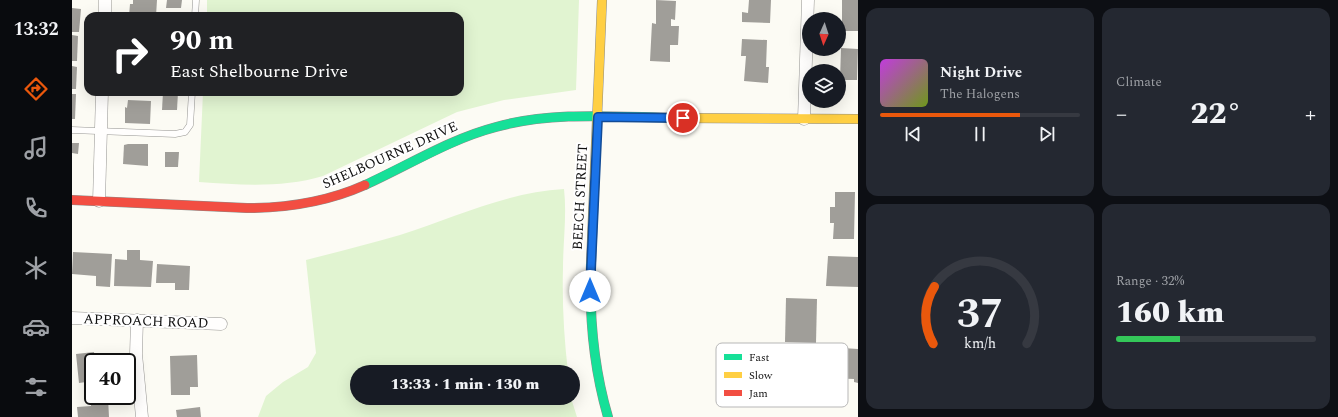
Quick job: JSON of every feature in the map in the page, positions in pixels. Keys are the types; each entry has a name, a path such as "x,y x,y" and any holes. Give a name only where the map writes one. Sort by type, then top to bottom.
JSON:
{"main road":[{"name":"BEECH STREET","path":"602,0 590,279 593,354 598,382 608,417"},
{"name":"SHELBOURNE DRIVE","path":"72,200 247,208 296,206 316,202 345,193 481,131 529,120 563,117 858,119"}],"street":[{"path":"105,0 105,12"},
{"path":"804,119 808,0"},
{"path":"99,201 102,96"},
{"name":"APPROACH ROAD","path":"72,318 221,324"},
{"path":"137,320 136,354 142,417"}],"lane":[{"path":"195,12 196,0"},
{"path":"72,130 175,134 185,132 190,125 192,96"}],"green space":[{"path":"207,0 579,0 576,90 504,100 457,112 323,176 308,180 262,185 199,182 203,96 464,96 464,12 207,12"},
{"path":"564,189 565,219 563,294 564,333 567,365 350,365 350,405 573,405 577,417 258,417 266,396 283,382 308,367 316,353 306,260 400,235 501,200 543,191"}],"building":[{"path":"133,0 157,0 156,12 129,12 130,4 133,4"},
{"path":"167,0 182,0 181,8 166,8"},
{"path":"656,0 676,1 675,20 671,19 671,26 679,26 678,45 670,45 670,62 650,61 652,23 656,24"},
{"path":"749,0 771,0 770,23 742,22 742,12 748,13"},
{"path":"842,0 858,0 858,31 846,31 846,12 842,12"},
{"path":"72,8 81,9 79,32 72,32"},
{"path":"72,35 78,36 77,61 72,61"},
{"path":"742,39 767,40 766,67 769,67 768,83 744,81 746,56 741,56"},
{"path":"846,48 858,49 857,80 846,80 846,64 840,64 841,56 846,56"},
{"path":"72,66 77,67 76,89 72,89"},
{"path":"72,94 76,94 75,119 72,119"},
{"path":"163,96 178,96 177,110 162,110"},
{"path":"128,100 151,101 150,124 125,123 125,107 127,108"},
{"path":"72,143 79,143 78,154 72,153"},
{"path":"148,144 148,166 123,164 124,145"},
{"path":"165,152 179,152 178,167 165,167"},
{"path":"835,192 855,192 854,239 833,239 834,223 830,223 830,207 835,207"},
{"path":"127,250 140,250 140,260 153,261 151,287 114,286 115,259 127,260"},
{"path":"73,252 112,254 110,287 96,286 96,276 72,274"},
{"path":"828,256 858,257 858,287 826,286"},
{"path":"157,264 190,266 189,290 175,290 175,283 156,283"},
{"path":"786,298 817,299 816,343 785,342"},
{"path":"848,348 858,349 858,383 854,382 854,379 848,379"},
{"path":"84,353 84,382 79,383 76,354"},
{"path":"197,355 198,387 190,387 190,395 171,395 170,356"},
{"path":"108,405 109,417 78,417 77,407"},
{"path":"200,407 201,417 177,417 176,410"}],"traffic: fast":[{"path":"365,185 462,138 496,127 518,122 585,116 674,118"},
{"path":"591,263 593,341 599,379 608,417"}],"traffic: slow":[{"path":"591,263 602,0"},
{"path":"674,118 858,119"}],"traffic: jam":[{"path":"72,200 263,208 322,200 365,185"}],"route":[{"path":"590,291 598,117 683,118"}]}
